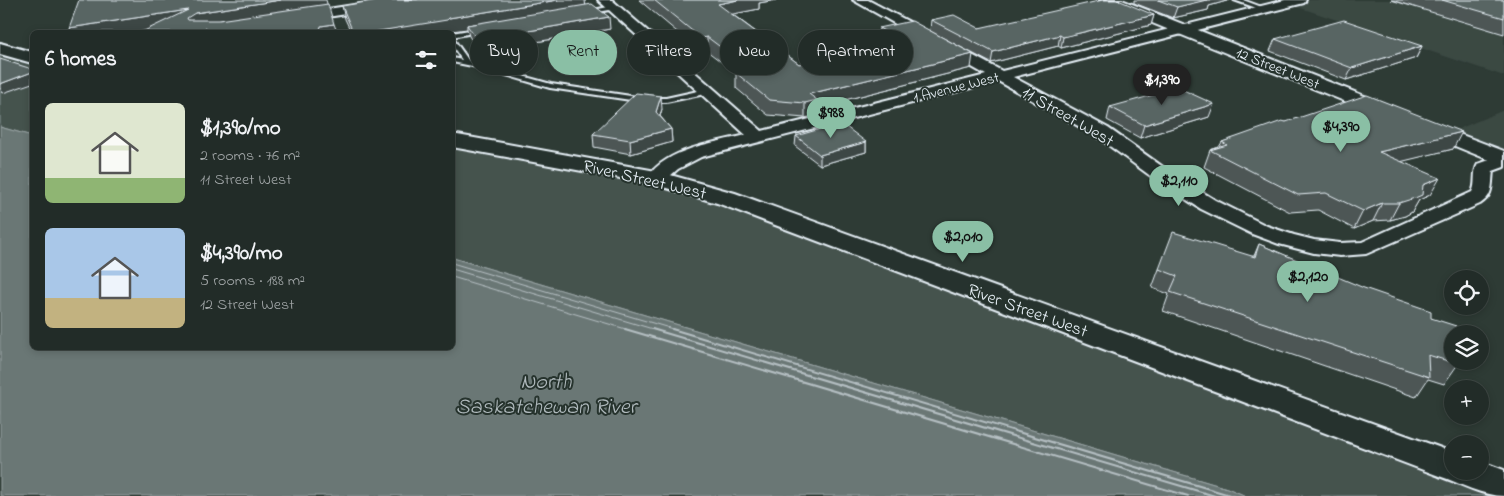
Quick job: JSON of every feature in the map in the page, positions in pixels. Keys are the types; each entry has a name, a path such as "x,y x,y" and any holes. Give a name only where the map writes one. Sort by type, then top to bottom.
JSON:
{"street":[{"path":"290,19 357,4 410,0"},
{"name":"11 Street West","path":"859,0 1104,134 1162,176 1207,204 1270,232 1316,247 1343,250 1366,248 1474,200 1485,189 1482,178 1484,168 1504,159"},
{"name":"12 Street West","path":"1108,0 1504,159"},
{"name":"1 Avenue West","path":"656,178 672,165 695,153 1300,0"},
{"path":"608,4 758,136"},
{"path":"0,48 30,57"},
{"name":"River Street West","path":"455,141 656,178 726,198 1444,463"},
{"path":"1489,479 1504,485"}],"lane":[{"path":"1237,0 1264,9"},
{"path":"575,14 608,4"},
{"path":"455,36 490,29"},
{"path":"455,42 467,63"},
{"path":"455,61 550,86 644,100 666,100 707,91"}],"shaded area":[{"path":"1300,0 1504,0 1504,76 1286,3"},
{"path":"0,41 30,53 30,135 0,127"},
{"path":"1504,110 1504,159 1444,135"},
{"path":"455,138 647,172 1444,473 1444,480 1462,480 1504,496 1246,496 1227,488 455,259"}],"water":[{"name":"North Saskatchewan River","path":"0,127 30,135 30,350 455,350 455,259 1227,488 1246,496 0,496"}],"building":[{"path":"79,0 281,0 195,13 187,18 188,20 219,20 328,4 334,24 321,26 320,30 206,30 206,28 200,30 146,30 188,10 69,28"},
{"path":"378,0 558,0 385,30 352,30 342,6"},
{"path":"654,0 738,0 718,4 753,30 720,30 720,47 710,39 710,30 691,30"},
{"path":"1103,0 1118,0 1154,15 1063,37 1060,35 993,52 931,20 954,15 979,28"},
{"path":"1158,0 1207,0 1177,7"},
{"path":"1442,0 1504,0 1504,18"},
{"path":"592,4 609,17 534,30 470,30 467,25"},
{"path":"1344,20 1422,46 1352,68 1275,39"},
{"path":"912,21 973,54 913,69 913,30 882,30 879,28"},
{"path":"788,56 798,63 798,75 887,75 809,94 817,100 805,103 769,100 738,75 788,75"},
{"path":"0,59 30,68 30,73 0,84"},
{"path":"1179,88 1214,104 1144,125 1110,107"},
{"path":"636,93 661,96 656,112 671,129 630,140 593,134"},
{"path":"1367,95 1462,132 1379,152 1440,178 1423,185 1422,195 1399,203 1382,203 1363,211 1326,193 1298,195 1210,150 1227,145 1222,142"},
{"path":"841,123 866,142 820,155 796,136"},
{"path":"1173,232 1255,257 1259,244 1364,288 1431,311 1431,318 1453,325 1444,325 1444,360 1428,355 1429,377 1170,292 1177,276 1159,269"}]}
